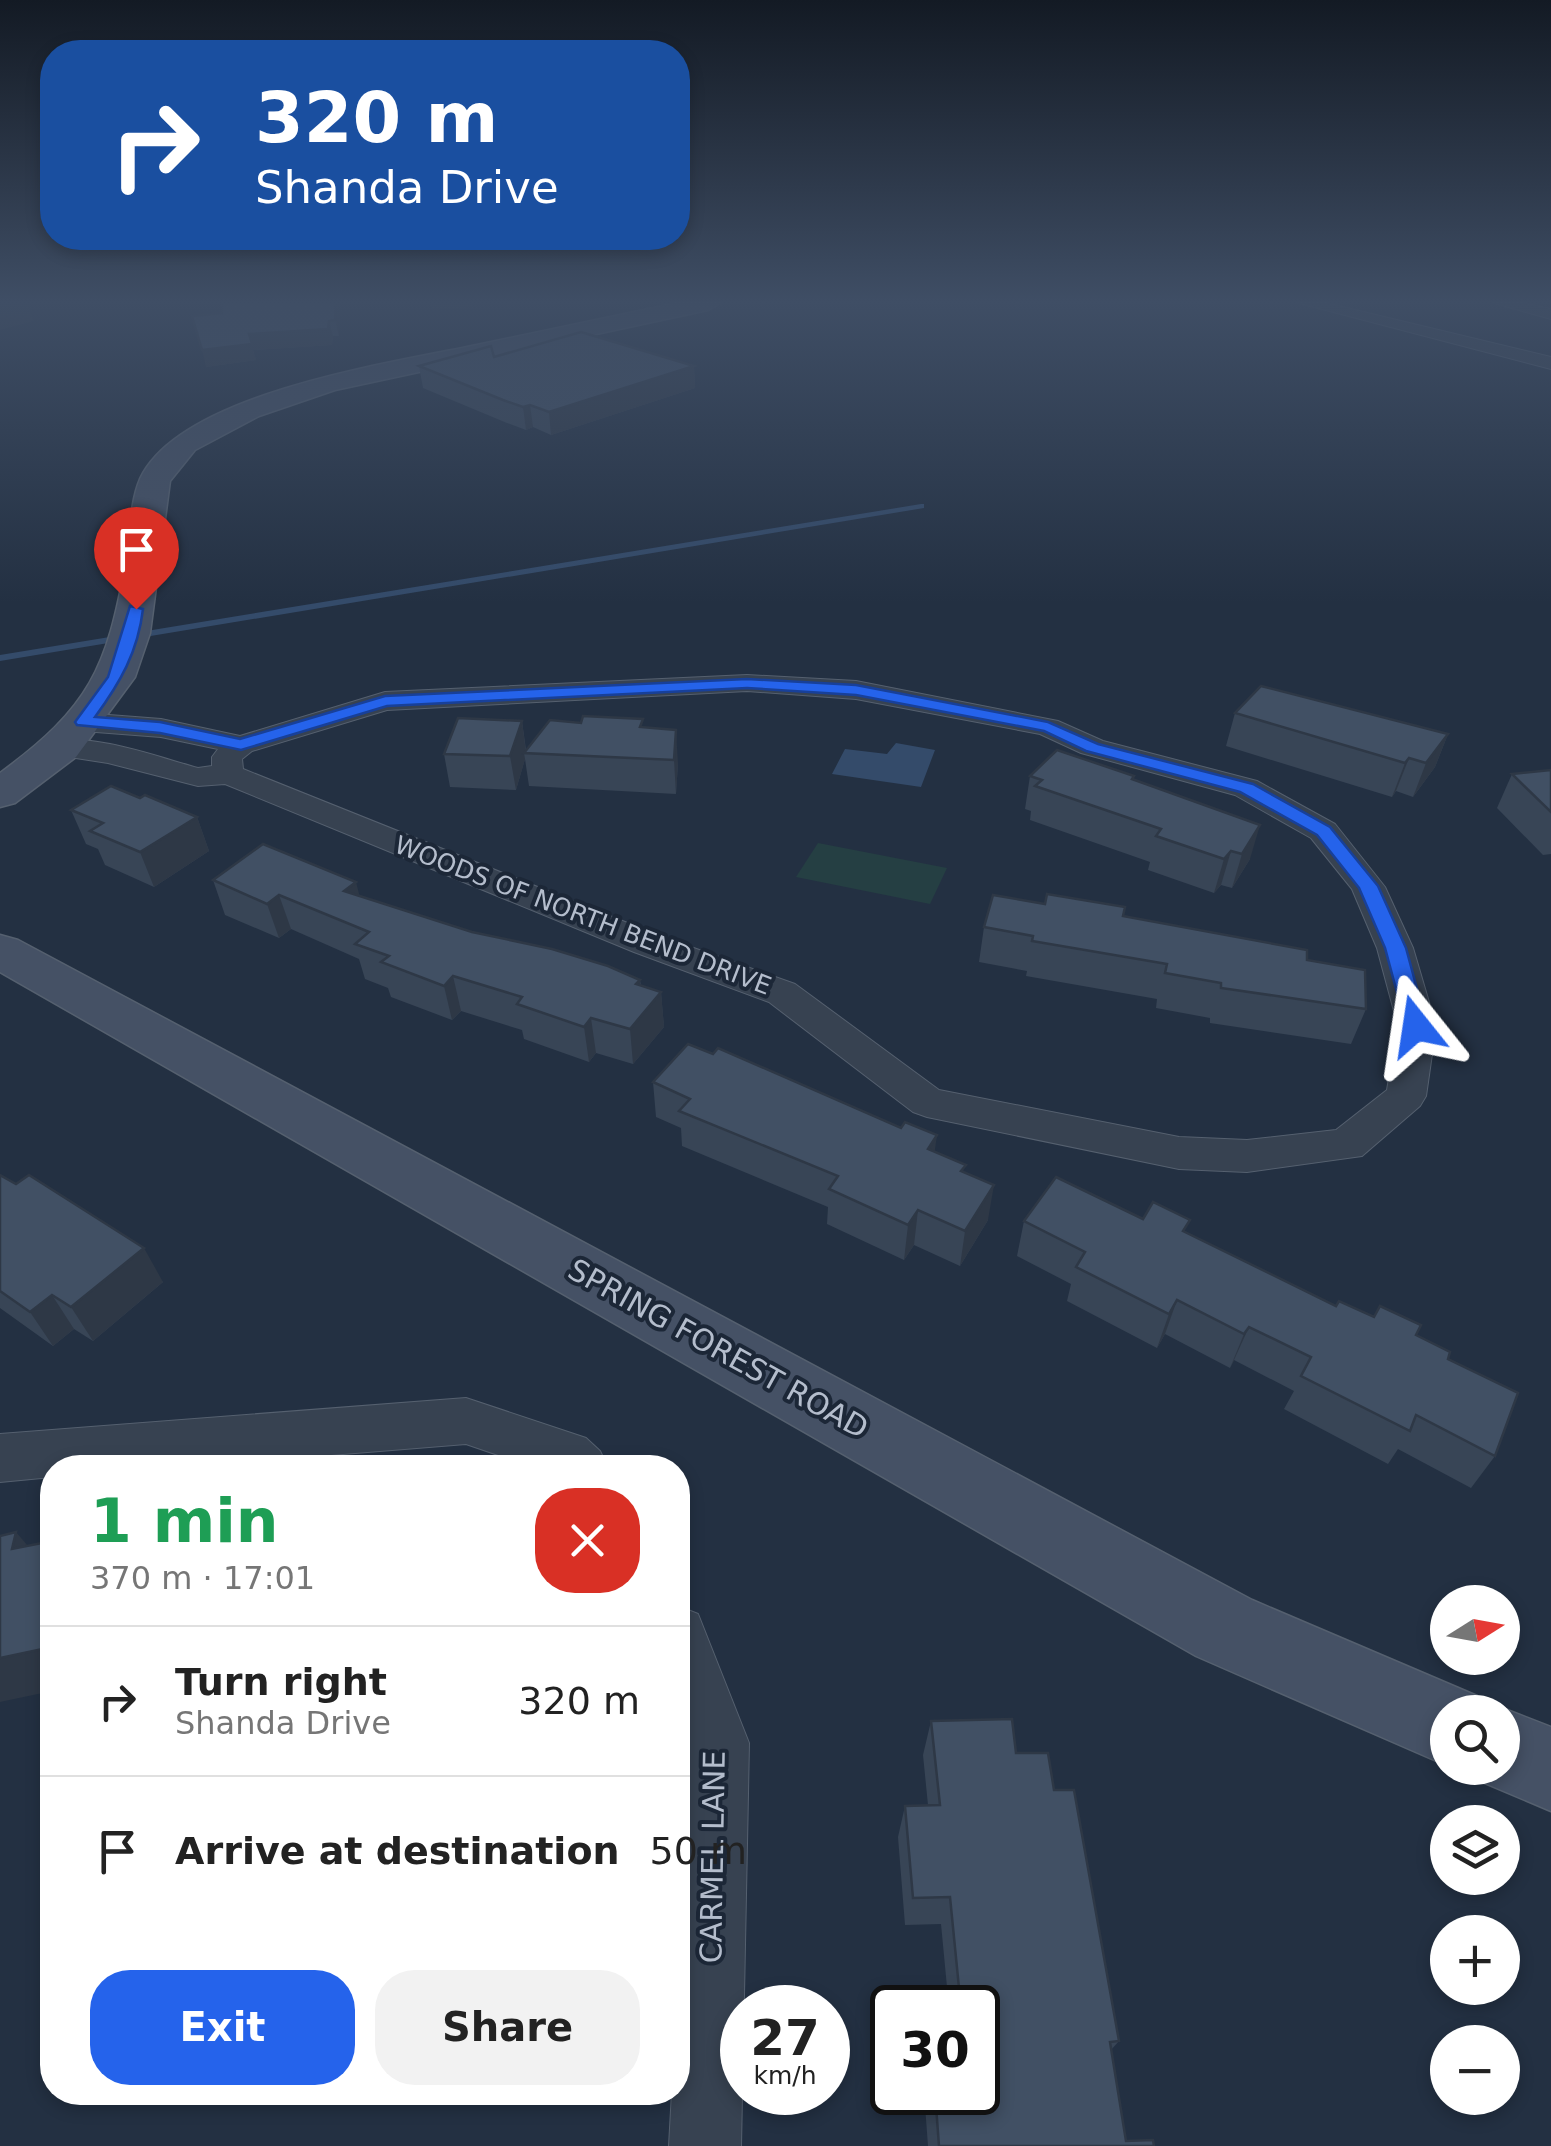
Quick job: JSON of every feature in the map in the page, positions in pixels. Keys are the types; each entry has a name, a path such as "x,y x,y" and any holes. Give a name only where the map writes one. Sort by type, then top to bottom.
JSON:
{"street":[{"path":"0,794 61,748 116,678 132,633 155,480 185,444 270,403"},
{"name":"WOODS OF NORTH BEND DRIVE","path":"61,748 109,754 198,777 228,774 647,944 782,993 927,1102 1178,1153 1247,1156 1347,1145 1406,1096 1416,1026 1395,948 1368,886 1324,831 1246,788 1092,747 1048,727 856,690 747,684 385,701 241,745 160,728 83,722"},
{"path":"228,774 227,758 241,745"},
{"name":"SPRING FOREST ROAD","path":"0,951 1224,1628 1430,1718"},
{"path":"0,1458 466,1421 569,1455"},
{"name":"CARMEL LANE","path":"690,1666 719,1743 705,2146"},
{"path":"1520,1757 1551,1770"}],"green space":[{"path":"818,843 947,868 930,904 796,877"}],"water":[{"path":"896,743 935,750 921,787 832,774 845,749 887,754"}],"building":[{"path":"512,403 577,403 549,412 530,405"},
{"path":"1261,686 1448,734 1426,763 1409,758 1405,763 1235,713"},
{"path":"583,716 643,719 640,727 676,730 674,760 524,753 550,720 581,723"},
{"path":"458,718 522,721 510,756 444,754"},
{"path":"1057,750 1260,825 1242,854 1231,851 1224,859 1156,836 1161,829 1035,786 1042,780 1030,776"},
{"path":"1551,770 1551,812 1512,774"},
{"path":"111,786 140,798 145,795 197,817 140,852 90,831 103,823 71,810"},
{"path":"263,844 356,882 344,891 472,932 608,966 640,980 636,984 661,992 630,1029 591,1018 584,1027 517,1004 522,997 453,976 444,986 381,962 389,956 355,944 369,932 279,895 267,904 213,880"},
{"path":"1047,894 1125,907 1123,916 1307,950 1307,960 1365,970 1366,1009 1221,988 1221,983 1165,973 1167,964 1032,941 1033,936 984,927 993,895 1045,904"},
{"path":"688,1044 713,1054 718,1048 901,1128 905,1122 937,1135 928,1149 966,1165 961,1171 994,1185 965,1231 918,1210 908,1225 829,1189 838,1176 679,1111 690,1099 653,1082"},
{"path":"0,1175 16,1184 29,1175 144,1248 71,1307 52,1295 30,1312 0,1291"},
{"path":"1056,1177 1143,1219 1153,1202 1190,1220 1183,1231 1336,1306 1339,1301 1374,1317 1380,1306 1421,1325 1416,1335 1450,1352 1448,1359 1518,1393 1495,1456 1416,1415 1410,1431 1301,1376 1311,1357 1249,1327 1244,1334 1177,1300 1169,1314 1076,1267 1085,1252 1024,1221"},
{"path":"16,1532 12,1549 40,1543 40,1650 0,1658 0,1536"},
{"path":"1012,1719 1016,1753 1048,1753 1054,1790 1074,1790 1119,2041 1110,2042 1126,2141 1153,2140 1154,2146 939,2146 937,2115 1000,2115 1000,1985 959,1985 950,1897 913,1898 905,1806 940,1805 931,1721"}],"waterway":[{"path":"0,658 921,506"}],"route":[{"path":"136,609 116,678 83,722 160,728 241,745 270,733 385,701 747,684 856,690 1048,727 1092,747 1246,788 1324,831 1368,886 1395,948 1416,1026"}]}
